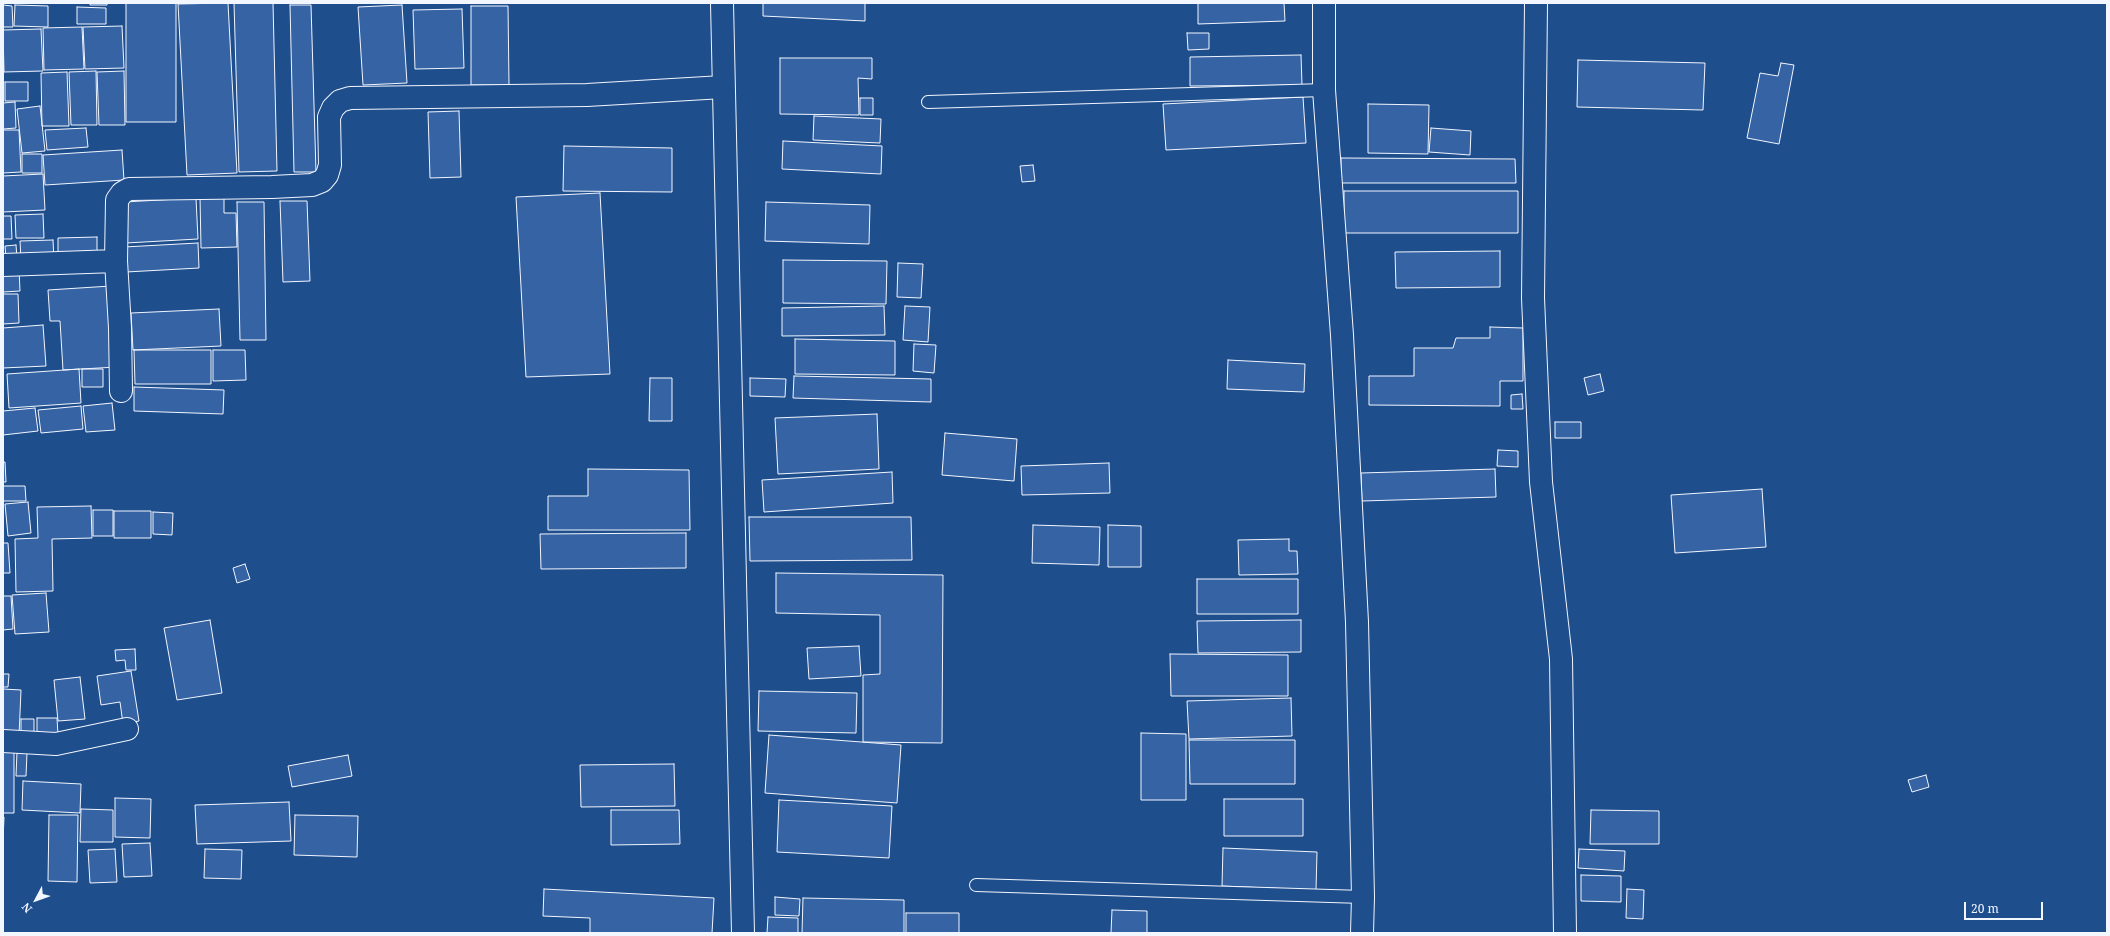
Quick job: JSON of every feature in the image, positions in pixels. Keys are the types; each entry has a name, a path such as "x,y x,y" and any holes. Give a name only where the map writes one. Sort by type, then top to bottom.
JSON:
{"street":[{"path":"722,3 743,933"},
{"path":"1324,3 1324,90 1342,335 1357,622 1363,898 1362,933"},
{"path":"1536,3 1533,298 1541,482 1561,659 1566,933"},
{"path":"120,391 120,328 116,261 117,200 122,193 129,189 272,187 312,185 322,181 328,175 330,165 329,117 333,108 340,101 350,98 587,95 723,87"},
{"path":"3,265 116,261"},
{"path":"3,741 56,744 127,729"}],"lane":[{"path":"928,102 1324,90"},
{"path":"976,885 1363,898"}],"building":[{"path":"90,3 107,3 107,5 90,5"},
{"path":"126,3 176,3 176,122 126,122"},
{"path":"228,3 237,173 187,175 178,4"},
{"path":"234,3 273,3 277,171 239,172"},
{"path":"763,3 865,3 865,21 763,16"},
{"path":"1198,3 1284,3 1285,21 1198,24"},
{"path":"3,5 12,6 13,27 3,27"},
{"path":"15,5 48,6 48,27 14,26"},
{"path":"290,5 311,5 316,172 294,172"},
{"path":"402,5 407,83 363,85 358,7"},
{"path":"471,6 508,6 509,85 471,85"},
{"path":"77,7 106,8 106,24 77,24"},
{"path":"462,9 464,68 415,69 413,10"},
{"path":"122,26 124,68 85,69 83,27"},
{"path":"82,27 84,69 44,70 43,28"},
{"path":"41,29 43,71 4,72 3,30"},
{"path":"1187,33 1209,33 1209,49 1188,50"},
{"path":"1301,55 1302,85 1190,86 1190,57"},
{"path":"780,58 872,58 872,79 858,78 859,115 780,114"},
{"path":"1578,60 1705,63 1703,110 1577,107"},
{"path":"1781,63 1794,65 1779,144 1747,138 1760,73 1778,76"},
{"path":"96,71 97,125 71,125 69,72"},
{"path":"124,71 125,125 99,125 97,72"},
{"path":"67,72 69,126 42,126 41,73"},
{"path":"5,82 28,82 28,101 5,101"},
{"path":"1303,97 1306,143 1166,150 1163,104"},
{"path":"860,98 873,98 873,115 860,115"},
{"path":"15,102 16,128 3,129 3,103"},
{"path":"1368,104 1429,105 1428,154 1368,153"},
{"path":"40,106 45,151 22,153 17,109"},
{"path":"459,111 461,177 430,178 428,112"},
{"path":"814,116 881,119 880,143 813,140"},
{"path":"86,128 88,147 47,150 45,130"},
{"path":"1431,128 1471,131 1470,155 1429,152"},
{"path":"3,130 19,130 21,172 3,173"},
{"path":"783,141 882,146 881,174 782,169"},
{"path":"564,146 672,148 672,192 563,191"},
{"path":"122,150 124,180 45,185 43,155"},
{"path":"22,154 42,154 42,173 22,173"},
{"path":"1341,158 1515,159 1516,183 1341,183"},
{"path":"1033,165 1035,181 1022,182 1020,166"},
{"path":"43,174 45,210 3,212 3,176"},
{"path":"1344,191 1518,191 1518,233 1344,233"},
{"path":"600,193 610,374 526,377 516,197"},
{"path":"200,197 224,197 224,213 236,213 237,247 201,248"},
{"path":"196,198 198,239 126,243 124,202"},
{"path":"280,201 307,201 310,281 283,282"},
{"path":"237,202 264,202 266,340 240,340"},
{"path":"766,202 870,205 869,244 765,241"},
{"path":"43,214 44,238 16,238 15,215"},
{"path":"3,216 11,216 12,239 3,239"},
{"path":"97,237 97,257 58,258 58,238"},
{"path":"53,240 54,259 21,260 20,241"},
{"path":"198,243 199,268 126,272 124,247"},
{"path":"16,245 17,258 6,258 5,246"},
{"path":"1500,251 1500,287 1396,288 1395,252"},
{"path":"783,260 887,261 886,304 783,303"},
{"path":"898,263 923,264 921,298 897,297"},
{"path":"3,269 19,269 20,291 3,292"},
{"path":"111,286 117,367 63,370 60,321 50,321 48,290"},
{"path":"3,294 18,294 19,323 3,324"},
{"path":"884,306 885,335 782,336 782,308"},
{"path":"905,306 930,307 928,342 903,340"},
{"path":"219,309 221,346 133,350 131,313"},
{"path":"43,325 46,366 3,368 3,328"},
{"path":"1490,327 1523,328 1523,381 1500,381 1500,406 1369,405 1369,376 1414,376 1414,348 1453,348 1456,338 1490,338"},
{"path":"795,339 895,341 895,375 795,374"},
{"path":"914,344 936,345 934,373 913,371"},
{"path":"134,350 211,350 211,384 135,384"},
{"path":"213,350 245,350 246,380 213,381"},
{"path":"1228,360 1305,364 1304,392 1227,389"},
{"path":"79,369 81,403 9,408 7,374"},
{"path":"82,369 103,369 103,387 82,387"},
{"path":"1600,374 1604,391 1588,395 1584,378"},
{"path":"794,376 931,379 931,402 793,398"},
{"path":"650,378 672,378 672,421 649,421"},
{"path":"750,378 786,379 785,397 750,396"},
{"path":"134,387 224,390 223,414 134,411"},
{"path":"1522,394 1523,409 1511,409 1511,395"},
{"path":"112,403 115,430 86,432 83,406"},
{"path":"81,406 83,429 41,433 38,410"},
{"path":"35,408 38,431 3,435 3,411"},
{"path":"877,414 879,469 778,474 775,418"},
{"path":"1555,422 1581,422 1581,438 1555,438"},
{"path":"945,433 1017,439 1014,481 942,475"},
{"path":"1498,450 1518,451 1518,467 1497,466"},
{"path":"3,462 5,462 6,482 3,482"},
{"path":"1109,463 1110,493 1022,495 1021,466"},
{"path":"588,469 689,470 690,530 548,530 548,496 588,496"},
{"path":"1495,469 1496,497 1362,501 1361,473"},
{"path":"892,472 893,503 764,512 762,480"},
{"path":"3,486 25,486 26,501 3,501"},
{"path":"1762,489 1766,547 1675,553 1671,495"},
{"path":"28,502 31,533 8,536 5,504"},
{"path":"91,506 92,538 52,539 53,591 16,592 15,539 38,538 37,507"},
{"path":"93,510 113,510 113,536 93,536"},
{"path":"114,511 151,511 151,538 114,538"},
{"path":"153,512 173,513 172,535 153,534"},
{"path":"749,517 911,517 912,560 750,561"},
{"path":"1033,525 1100,527 1099,565 1032,563"},
{"path":"1108,525 1141,526 1141,567 1108,567"},
{"path":"686,533 686,568 541,569 540,534"},
{"path":"1289,539 1289,551 1297,551 1298,574 1239,575 1238,540"},
{"path":"3,543 8,543 10,573 3,573"},
{"path":"245,564 250,579 237,583 233,568"},
{"path":"776,573 943,575 942,743 863,742 863,675 880,674 880,615 776,613"},
{"path":"1197,579 1298,579 1298,614 1197,614"},
{"path":"46,593 49,632 15,634 12,595"},
{"path":"3,596 11,596 13,629 3,630"},
{"path":"210,620 222,693 177,700 164,628"},
{"path":"1301,620 1301,652 1198,653 1197,621"},
{"path":"859,646 861,676 809,679 807,648"},
{"path":"135,649 136,670 126,670 125,660 116,661 115,650"},
{"path":"1170,654 1288,655 1288,696 1171,696"},
{"path":"131,671 139,721 123,724 120,702 101,705 97,676"},
{"path":"3,674 9,674 8,687 3,687"},
{"path":"80,677 85,719 58,721 54,680"},
{"path":"3,689 21,690 19,736 3,735"},
{"path":"759,691 857,693 856,733 758,731"},
{"path":"1291,698 1292,736 1189,739 1187,701"},
{"path":"37,718 57,718 58,735 37,736"},
{"path":"21,719 34,719 34,736 21,736"},
{"path":"1141,733 1186,734 1186,800 1141,800"},
{"path":"769,735 901,745 897,803 765,793"},
{"path":"1189,740 1295,740 1295,784 1190,784"},
{"path":"3,751 14,751 14,813 3,813"},
{"path":"17,752 27,753 26,776 16,776"},
{"path":"348,755 352,776 292,787 288,766"},
{"path":"674,764 675,806 581,807 580,765"},
{"path":"1926,775 1929,787 1912,792 1908,780"},
{"path":"23,781 81,784 80,813 22,810"},
{"path":"115,798 151,799 150,838 115,837"},
{"path":"1224,799 1303,799 1303,836 1224,836"},
{"path":"779,800 892,806 889,858 777,852"},
{"path":"289,802 291,841 197,844 195,805"},
{"path":"81,809 113,810 113,842 80,842"},
{"path":"611,810 679,810 680,844 611,845"},
{"path":"1591,810 1659,811 1659,844 1590,844"},
{"path":"49,815 78,815 77,882 48,881"},
{"path":"295,815 358,816 357,857 294,855"},
{"path":"3,817 4,817 3,841"},
{"path":"150,843 152,876 124,877 122,844"},
{"path":"1223,848 1317,852 1316,890 1222,886"},
{"path":"115,849 117,882 90,883 88,850"},
{"path":"205,849 242,850 241,879 204,878"},
{"path":"1579,849 1625,851 1624,871 1578,868"},
{"path":"1581,875 1621,876 1621,902 1581,901"},
{"path":"544,889 714,898 712,933 590,933 590,918 543,916"},
{"path":"1627,889 1644,890 1643,919 1626,918"},
{"path":"775,897 800,899 799,916 775,915"},
{"path":"803,898 904,900 904,933 802,933"},
{"path":"1112,910 1147,911 1147,933 1111,933"},
{"path":"906,913 959,913 959,933 906,933"},
{"path":"768,917 798,918 798,933 767,933"}]}
